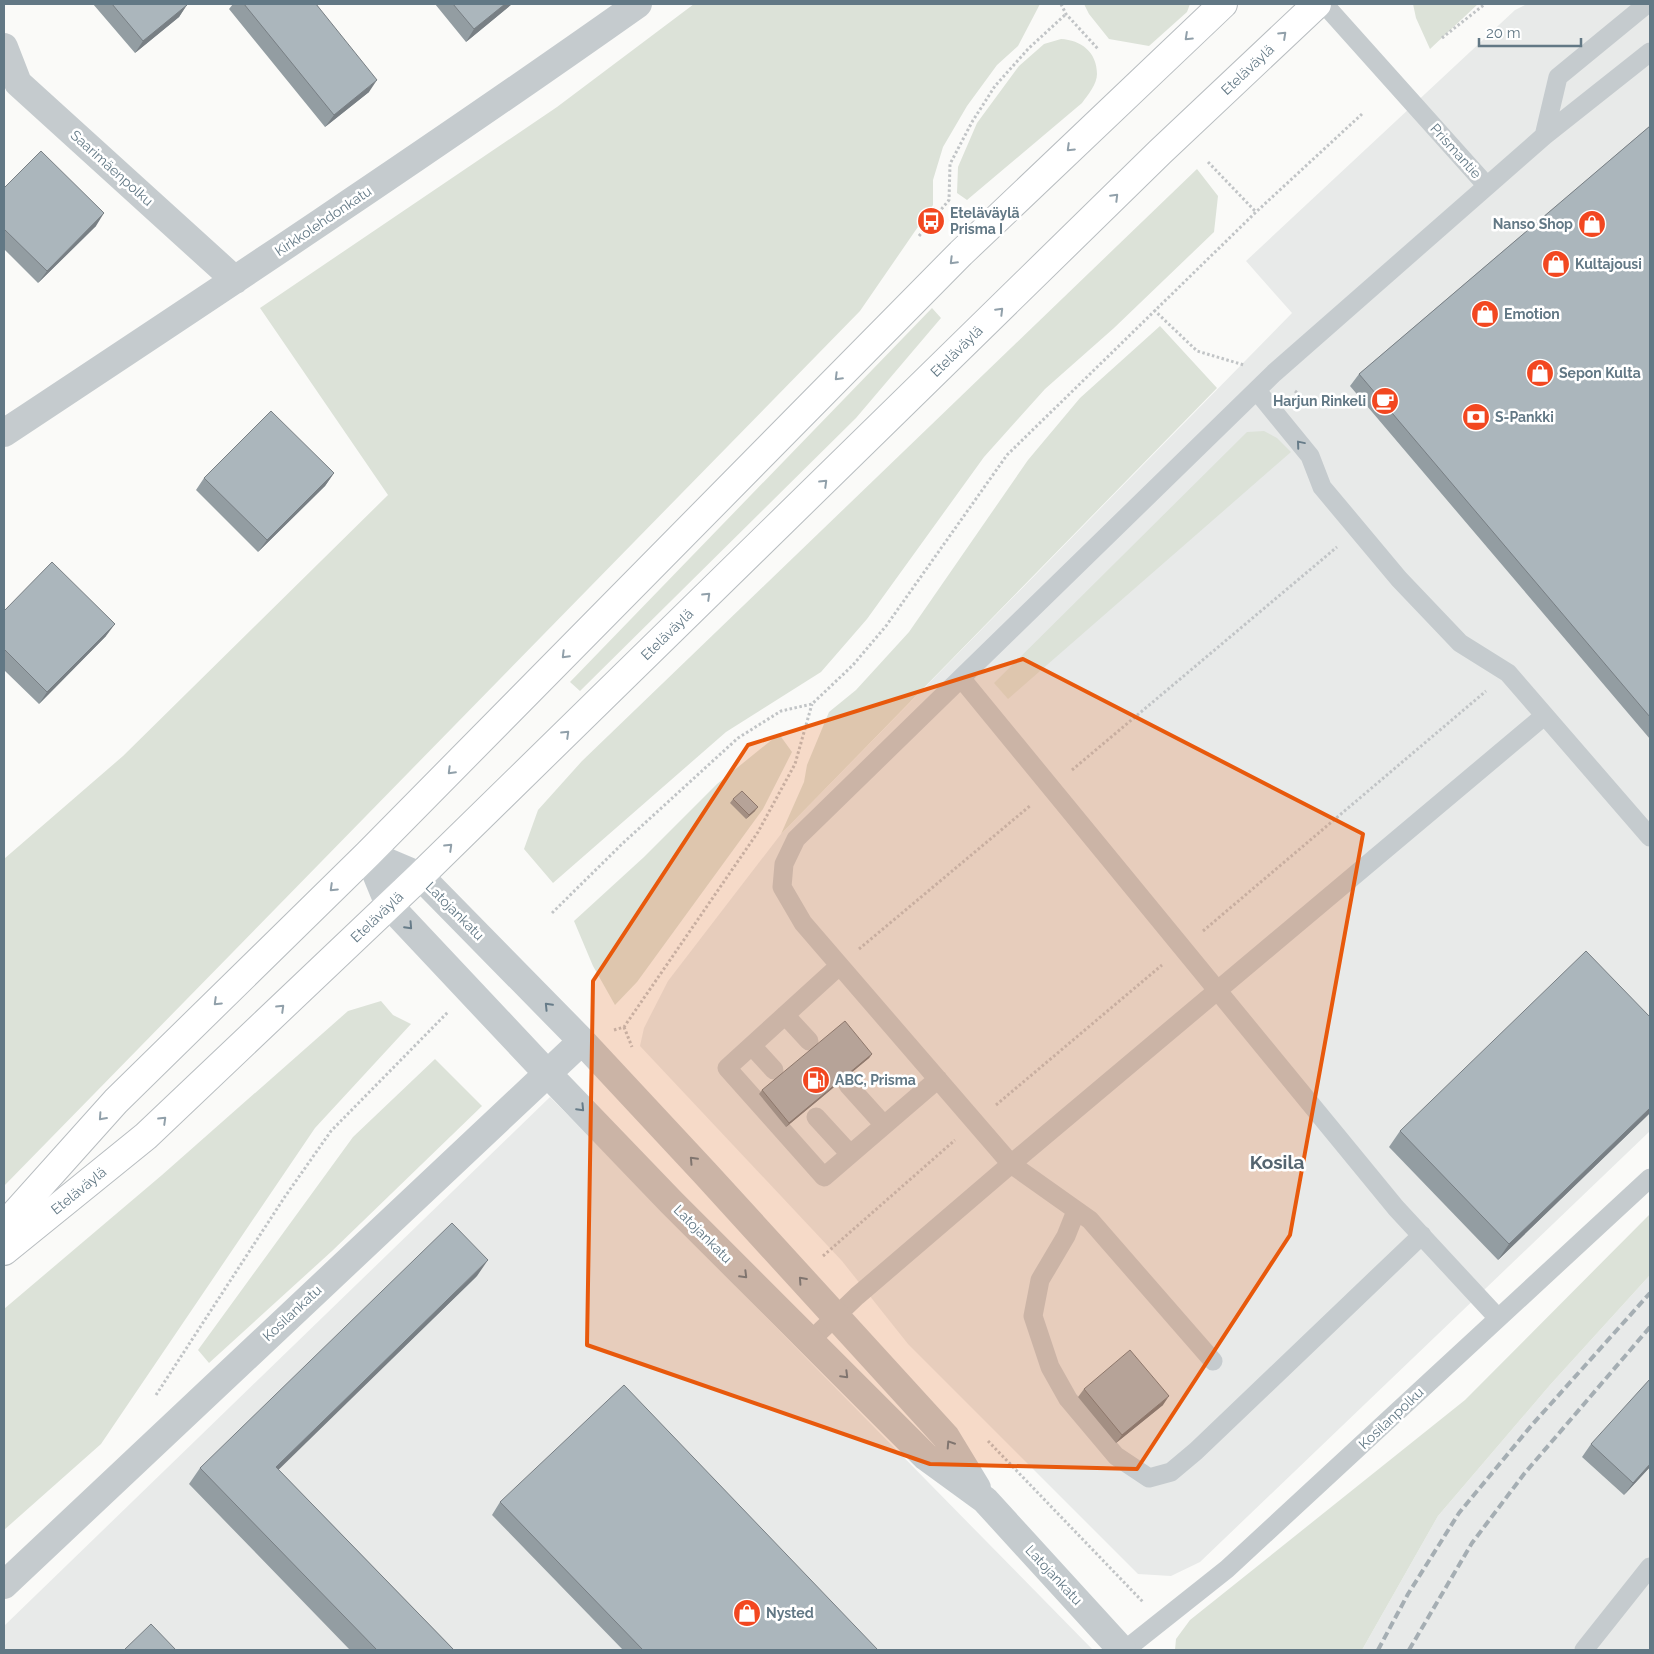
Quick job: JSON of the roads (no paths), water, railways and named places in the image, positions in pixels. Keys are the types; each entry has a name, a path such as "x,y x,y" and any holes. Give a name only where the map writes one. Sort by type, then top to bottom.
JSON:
{"highway":[{"name":"Eteläväylä","path":"4,1226 116,1101 368,854 962,252 1224,4"},
{"name":"Eteläväylä","path":"4,1251 146,1136 420,876 1160,152 1317,4"}],"street":[{"name":"Kirkkolehdonkatu","path":"4,432 235,280 638,4"},
{"name":"Saarimäenpolku","path":"4,47 11,91 235,280"},
{"name":"Latojankatu","path":"368,854 420,876 582,1041 946,1437 985,1500"},
{"name":"Latojankatu","path":"368,854 389,905 547,1073 672,1203 926,1456 985,1500 1123,1650"},
{"name":"Kosilankatu","path":"4,1585 582,1041"}],"lane":[{"name":"Prismantie","path":"1324,4 1487,186 1544,136 1650,52"},
{"path":"1544,136 1558,76 1647,4"},
{"path":"1213,1361 1090,1220 1011,1164 839,966 804,923 782,887 784,864 796,839 1274,373 1487,186"},
{"path":"1256,392 1310,456 1322,487 1399,579 1460,643 1508,673 1650,837"},
{"path":"961,678 1396,1208 1498,1318"},
{"path":"810,1341 834,1317 1011,1164 1544,716"},
{"path":"839,966 727,1068 824,1177 938,1079"},
{"path":"785,1015 809,1041"},
{"path":"752,1046 774,1070"},
{"path":"848,1085 884,1125"},
{"path":"816,1117 850,1154"},
{"name":"Kosilanpolku","path":"1123,1650 1227,1569 1650,1178"},
{"path":"1076,1211 1066,1236 1040,1280 1033,1316 1050,1367 1068,1399 1116,1456 1149,1478 1170,1472 1196,1451 1422,1235"},
{"path":"1584,1650 1650,1567"}],"railway":[{"path":"1378,1650 1408,1594 1459,1513 1531,1426 1650,1293"},
{"path":"1409,1650 1472,1543 1524,1474 1650,1327"}],"place":[{"name":"Eteläväylä Prisma I","path":"931,221"},
{"name":"Nanso Shop","path":"1592,224"},
{"name":"Kultajousi","path":"1556,264"},
{"name":"Emotion","path":"1485,314"},
{"name":"Sepon Kulta","path":"1540,373"},
{"name":"Harjun Rinkeli","path":"1385,401"},
{"name":"S-Pankki","path":"1476,417"},
{"name":"ABC, Prisma","path":"816,1080"},
{"name":"Nysted","path":"747,1613"}],"district":[{"name":"Kosila","path":"1277,1162"}]}
